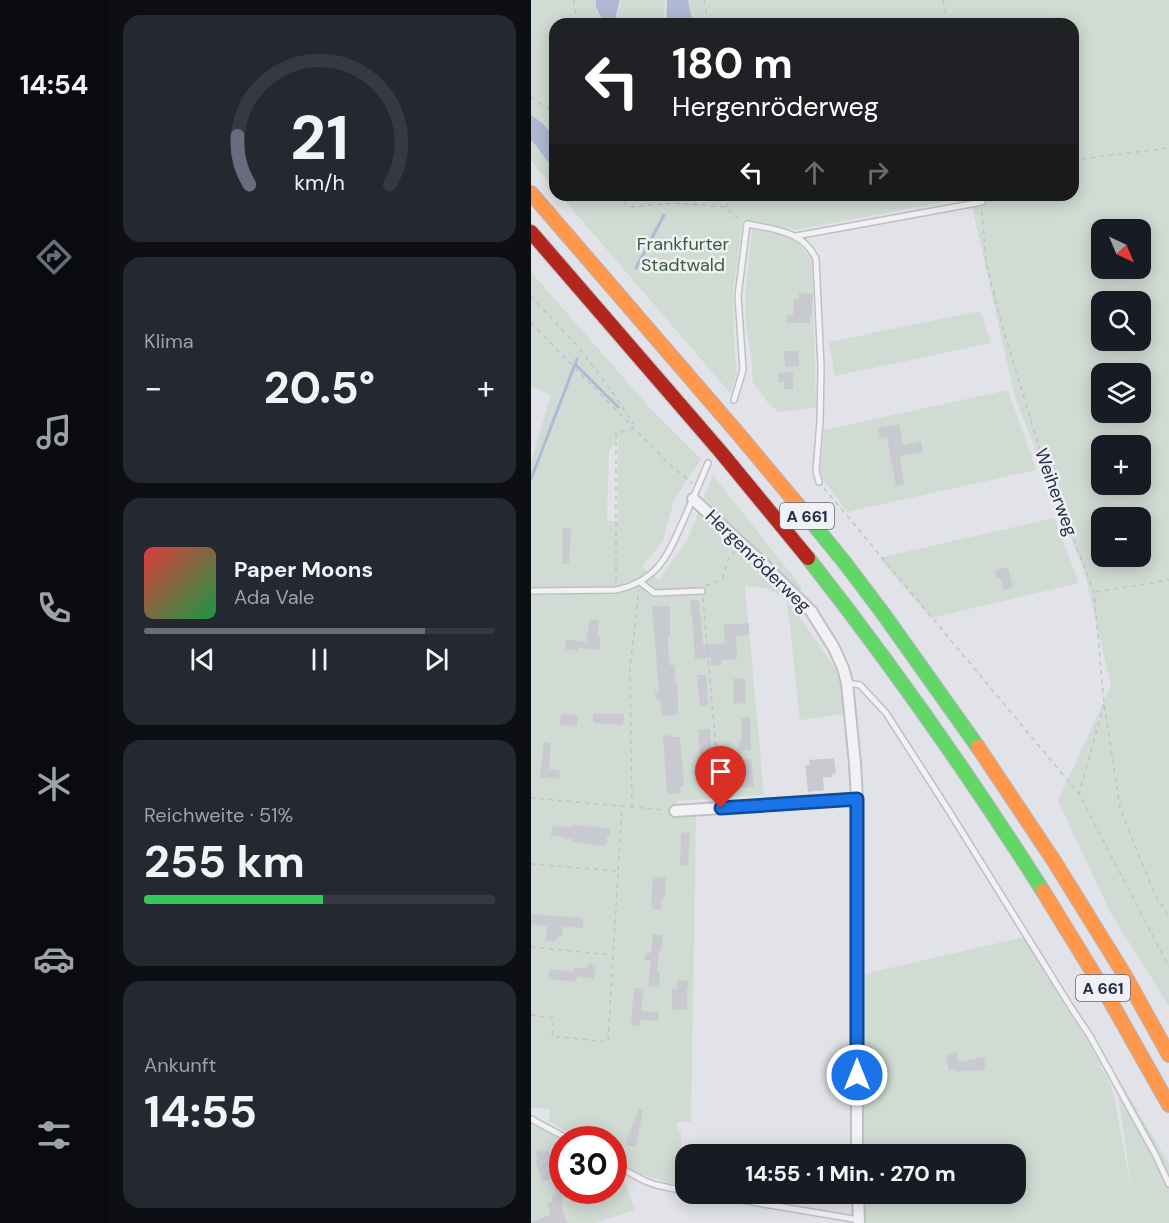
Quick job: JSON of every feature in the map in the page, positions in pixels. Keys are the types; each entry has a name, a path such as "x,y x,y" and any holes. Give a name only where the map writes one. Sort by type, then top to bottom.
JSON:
{"highway":[{"name":"A 661","path":"531,193 737,431 882,612 978,746 1054,861 1169,1055"},
{"name":"A 661","path":"531,232 716,446 830,585 898,676 957,759 1032,874 1113,1005 1169,1106"}],"street":[{"name":"Hergenröderweg","path":"693,499 811,611 834,648 843,668 857,799 858,1144"},
{"path":"675,811 857,799"},
{"path":"858,1204 859,1222"}],"lane":[{"path":"796,236 982,202"},
{"path":"734,400 743,370 738,296 747,224 796,236 811,250 816,259 822,367 816,471 819,482"},
{"path":"531,591 616,590 640,582 653,573 666,558 708,463"},
{"path":"640,582 654,593 702,591"},
{"path":"846,683 859,685 887,713 1090,1036 1169,1184"},
{"path":"531,1119 549,1129"},
{"path":"627,1171 645,1181 675,1189"},
{"path":"760,1204 859,1222"}],"path":[{"path":"574,0 576,18"},
{"path":"703,0 707,18"},
{"path":"943,0 947,18"},
{"path":"531,97 549,110"},
{"path":"1079,159 1169,148"},
{"path":"623,201 628,207 675,203 725,207 747,224"},
{"path":"725,207 730,201"},
{"name":"Weiherweg","path":"982,202 986,263 1002,325 1043,460 1094,592 1104,703 1120,808 1154,893 1169,917"},
{"path":"531,297 580,349 611,390 635,428"},
{"path":"531,323 668,463 697,487"},
{"path":"616,590 617,433 635,428"},
{"path":"819,482 1079,794 1169,967"},
{"path":"721,808 702,591 705,586 723,578 728,560 743,545"},
{"path":"1094,592 1169,580"},
{"path":"632,807 630,668 640,582"},
{"path":"1079,794 1104,703"},
{"path":"531,798 675,811"},
{"path":"531,1015 554,1018 552,1036 608,1042 622,806"},
{"path":"531,864 618,871"},
{"path":"531,947 613,955"}],"green space":[{"path":"531,0 596,0 596,7 601,18 549,18 549,182 531,161"},
{"path":"622,0 665,0 664,18 619,18 617,15"},
{"path":"688,0 1169,0 1169,1006 1110,912 1058,801 1111,686 1084,570 1015,398 971,201 1079,201 1079,18 692,18"},
{"name":"Frankfurter Stadtwald","path":"565,201 949,201 796,230 748,221 743,218 733,293 737,375 730,393"},
{"path":"752,229 795,240 812,258 816,408 778,412 768,403 752,381 746,312"},
{"path":"531,272 651,409 701,459 674,500 663,541 642,567 659,580 688,539 713,475 802,588 788,600 835,668 843,692 845,714 800,720 787,600 767,588 745,586 764,795 678,801 675,807 674,816 696,815 691,1122 677,1122 681,1133 681,1144 675,1144 675,1184 636,1173 627,1168 627,1126 557,1126 549,1121 550,1109 531,1108 531,462 551,395 531,386","holes":["618,439 618,521 607,521 609,450"]},
{"path":"980,311 991,343 835,376 829,342"},
{"path":"1008,390 1036,470 847,512 820,475 824,430"},
{"path":"1054,518 1079,583 931,618 879,558"},
{"path":"1024,937 1086,1038 1112,1087 1133,1197 1115,1073 1169,1164 1169,1223 865,1223 865,1204 1026,1204 1026,1144 864,1144 864,974"},
{"path":"531,1124 549,1134 549,1204 627,1204 627,1189 635,1210 595,1223 531,1223"}],"water":[{"path":"596,0 620,0 617,18 601,18 596,7"},
{"path":"667,0 688,0 692,18 666,18"},
{"path":"531,115 549,131 549,162 548,161 531,140"}],"building":[{"path":"799,293 813,294 810,323 787,323 787,315 793,315 794,298 799,299"},
{"path":"784,351 798,351 799,366 785,367"},
{"path":"793,372 793,389 784,389 784,382 778,382 778,373"},
{"path":"899,424 903,445 921,441 923,452 900,456 904,484 896,486 887,437 880,438 878,428"},
{"path":"563,528 571,529 569,564 562,564"},
{"path":"1008,567 1013,587 1004,590 1000,578 997,579 995,570"},
{"path":"699,600 703,645 725,643 724,625 749,623 749,635 736,636 737,659 721,660 722,665 711,666 711,658 695,659 690,601"},
{"path":"652,606 670,606 669,665 675,665 678,714 662,716 660,700 656,700 655,692 659,692"},
{"path":"590,619 599,621 597,636 600,636 600,650 565,649 566,639 586,642"},
{"path":"697,675 706,675 708,705 700,706"},
{"path":"745,678 746,703 734,704 733,679"},
{"path":"561,714 578,715 577,726 560,725"},
{"path":"593,714 624,714 623,725 593,723"},
{"path":"750,717 751,750 739,751 738,741 742,741 741,718"},
{"path":"710,729 714,789 704,789 703,781 705,781 698,730"},
{"path":"673,735 673,737 680,737 684,786 680,787 681,793 667,794 663,736"},
{"path":"544,742 551,743 549,769 560,770 559,779 540,777"},
{"path":"834,758 836,773 832,774 832,777 823,778 824,790 808,792 805,765 810,765 809,760"},
{"path":"751,759 754,787 741,788 741,780 745,779 744,760"},
{"path":"572,825 610,828 610,836 607,836 605,846 572,842 572,839 565,839 565,837 551,836 552,826 572,827"},
{"path":"690,832 688,866 680,865 681,833"},
{"path":"653,877 666,878 665,898 662,897 661,910 652,909 653,905 651,905"},
{"path":"531,914 583,918 583,928 563,927 562,937 558,936 555,942 545,941 547,926 531,924"},
{"path":"653,934 663,935 657,972 660,972 659,987 648,986 651,961 645,960 646,953 651,953"},
{"path":"588,964 596,965 594,979 577,976 576,982 548,979 549,969 573,972 574,967 587,969"},
{"path":"677,980 689,981 687,1010 672,1010 672,989 677,989"},
{"path":"635,988 644,989 641,1011 659,1012 658,1021 640,1020 640,1026 631,1026"},
{"path":"957,1052 959,1062 984,1057 986,1069 971,1072 971,1070 949,1071 946,1055"},
{"path":"639,1109 643,1110 636,1147 627,1145 628,1136"},
{"path":"548,1150 549,1179 542,1181 535,1160 538,1159 535,1152"},
{"path":"547,1203 562,1204 567,1223 531,1223 551,1215"}],"waterway":[{"path":"636,268 664,215"},
{"path":"531,479 577,359"},
{"path":"575,364 618,407"}],"traffic: fast":[{"path":"797,504 882,612 978,747"},
{"path":"808,558 930,722 1043,891"}],"traffic: slow":[{"path":"531,193 797,504"},
{"path":"978,747 1054,861 1124,974 1169,1055"},
{"path":"1043,891 1108,997 1169,1105"}],"traffic: jam":[{"path":"531,232 720,451 808,558"}],"route":[{"path":"721,808 857,799 857,1075"}]}
